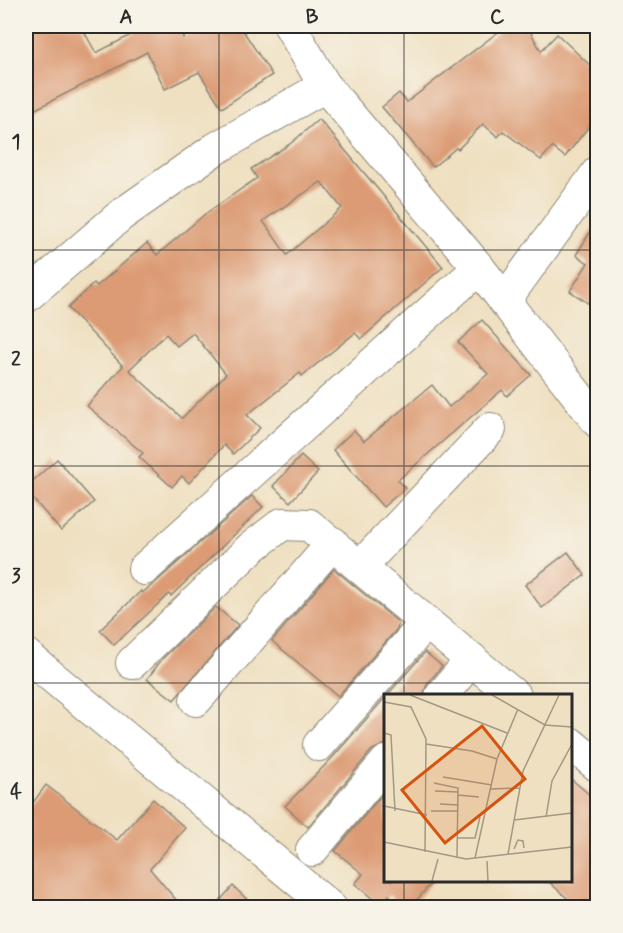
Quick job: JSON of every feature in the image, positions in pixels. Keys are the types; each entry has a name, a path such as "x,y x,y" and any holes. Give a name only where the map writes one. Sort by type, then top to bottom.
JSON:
{"street":[{"path":"290,26 325,86 479,268 597,422"},
{"path":"26,297 121,215 215,149 325,86"},
{"path":"504,301 597,172"},
{"path":"144,569 479,268"},
{"path":"361,566 490,429"},
{"path":"132,663 251,548 282,524 309,525 513,694"},
{"path":"196,700 333,543"},
{"path":"319,746 426,623"},
{"path":"26,655 323,905"},
{"path":"443,694 471,659"},
{"path":"572,745 597,766"},
{"path":"312,850 384,764"}],"building":[{"path":"26,26 81,26 96,53 135,33 131,26 177,26 183,38 202,26 240,26 272,75 222,108 199,72 165,89 147,52 26,114"},
{"path":"506,26 527,26 541,51 557,34 597,72 597,116 565,157 552,147 541,160 503,131 498,137 483,124 458,149 456,148 433,167 382,107 399,93 407,102"},
{"path":"319,119 443,267 361,339 355,333 302,376 300,373 247,415 260,428 233,454 224,445 189,483 182,476 172,487 139,457 143,453 87,406 123,366 68,308 94,283 97,286 147,243 157,255 205,214 257,178 251,169 290,144","holes":["321,182 342,208 287,255 263,221","193,333 226,374 182,418 129,370 166,334 177,346"]},
{"path":"597,221 597,309 570,291 588,263 576,255"},
{"path":"482,320 531,375 507,396 502,390 398,480 405,488 383,507 333,450 354,430 364,441 432,385 449,407 488,374 458,342"},
{"path":"301,456 318,472 290,502 273,486"},
{"path":"57,459 94,502 61,531 26,491 26,487"},
{"path":"252,496 263,507 171,596 169,594 114,645 100,630 141,591 142,593 156,582"},
{"path":"568,552 585,575 542,608 525,585"},
{"path":"334,569 399,623 397,629 338,696 272,641"},
{"path":"216,607 238,625 174,700 147,679 163,658"},
{"path":"425,652 442,666 427,684 424,694 388,694"},
{"path":"384,699 384,745 372,750 308,827 285,806 333,757"},
{"path":"572,780 597,801 597,908 578,908 549,882 572,882"},
{"path":"46,785 117,840 153,799 185,828 150,869 183,908 26,908 26,812"},
{"path":"384,792 384,882 432,882 410,908 403,908 389,895 380,905 355,884 363,874 335,851"},
{"path":"233,886 256,908 213,908"}]}
